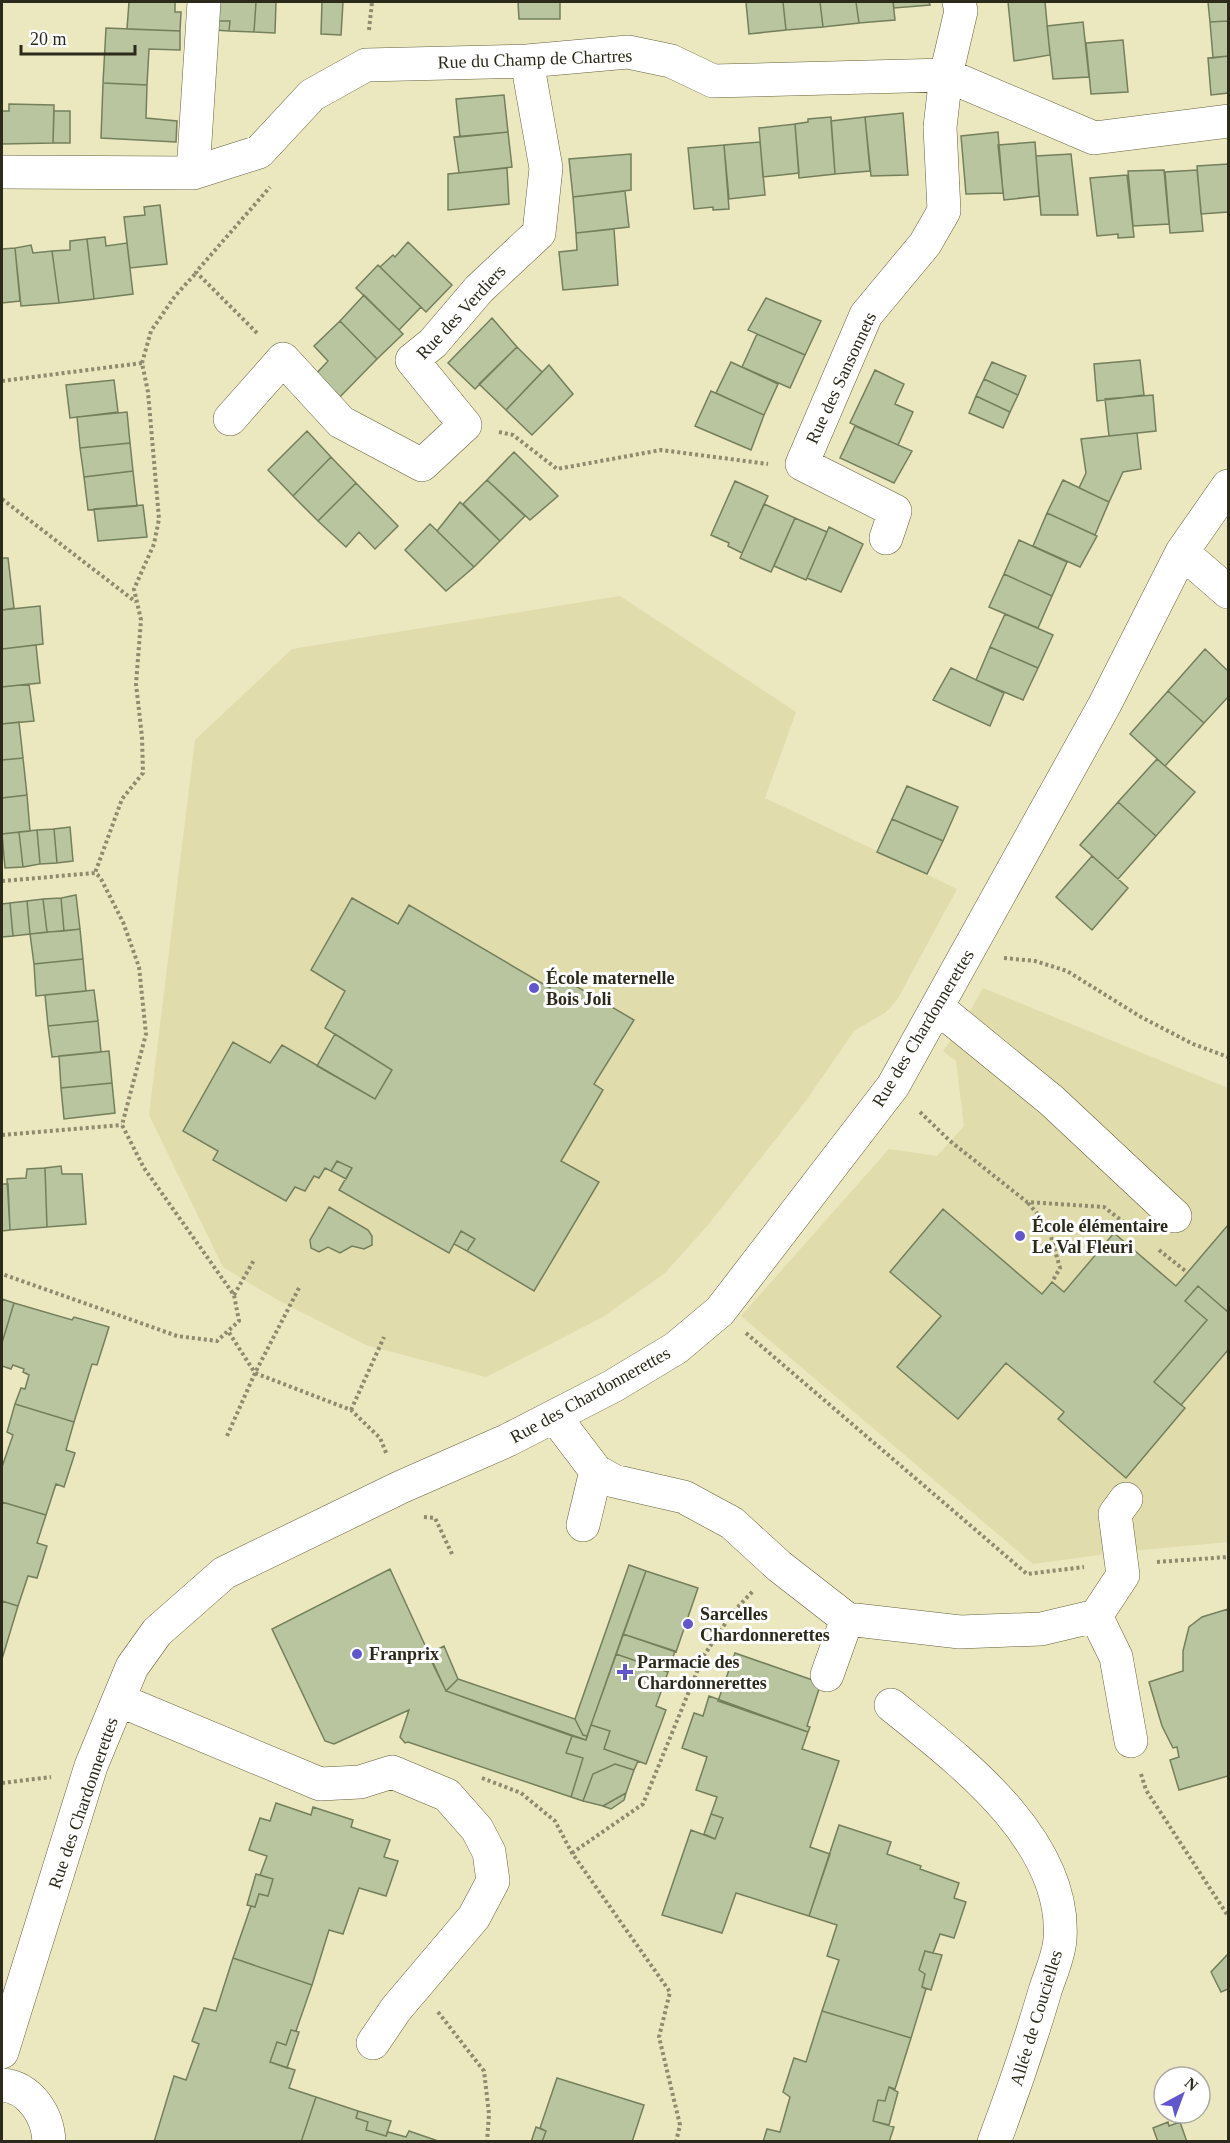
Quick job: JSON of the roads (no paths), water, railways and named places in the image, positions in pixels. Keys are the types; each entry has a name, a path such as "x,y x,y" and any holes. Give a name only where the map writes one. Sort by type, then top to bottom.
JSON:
{"street":[{"path":"193,173 204,2"},
{"name":"Rue des Sansonnets","path":"886,538 895,511 802,464 866,315 925,244 944,211 940,127 946,75 961,11 960,2"},
{"name":"Rue du Champ de Chartres","path":"2,172 193,173 259,152 312,95 366,65 527,61 628,52 671,61 713,81 946,75 1094,138 1228,121"},
{"name":"Rue des Verdiers","path":"230,419 283,359 341,422 422,465 465,426 412,360 433,343 479,289 539,233 546,168 527,61"},
{"name":"Rue des Chardonnerettes","path":"2,2052 91,1766 132,1667 157,1632 224,1573 401,1487 555,1417 613,1386 676,1348 720,1311 893,1086 1105,704 1182,552 1228,486"},
{"path":"1182,552 1228,592"},
{"path":"937,1007 1051,1100 1175,1216"},
{"path":"555,1417 596,1470 614,1480 684,1497 732,1524 779,1566 847,1619 960,1632 1041,1629 1096,1616 1123,1575 1115,1514 1126,1499"},
{"path":"583,1524 596,1470"},
{"path":"1096,1616 1116,1657 1131,1742"},
{"path":"827,1675 847,1619"},
{"path":"118,1700 320,1784 360,1782 392,1772 447,1795 477,1830 489,1852 493,1881 474,1917 396,2009 373,2043"},
{"name":"Allée de Coucielles","path":"891,1705 972,1770 1035,1845 1057,1898 1060,1940 1023,2063 994,2142"},
{"path":"2,2085 24,2093 37,2104 46,2121 49,2142"}],"place":[{"name":"École maternelle Bois Joli","path":"534,988"},
{"name":"École élémentaire Le Val Fleuri","path":"1020,1236"},
{"name":"Sarcelles Chardonnerettes","path":"688,1624"},
{"name":"Franprix","path":"357,1654"},
{"name":"Parmacie des Chardonnerettes","path":"625,1672"}]}
